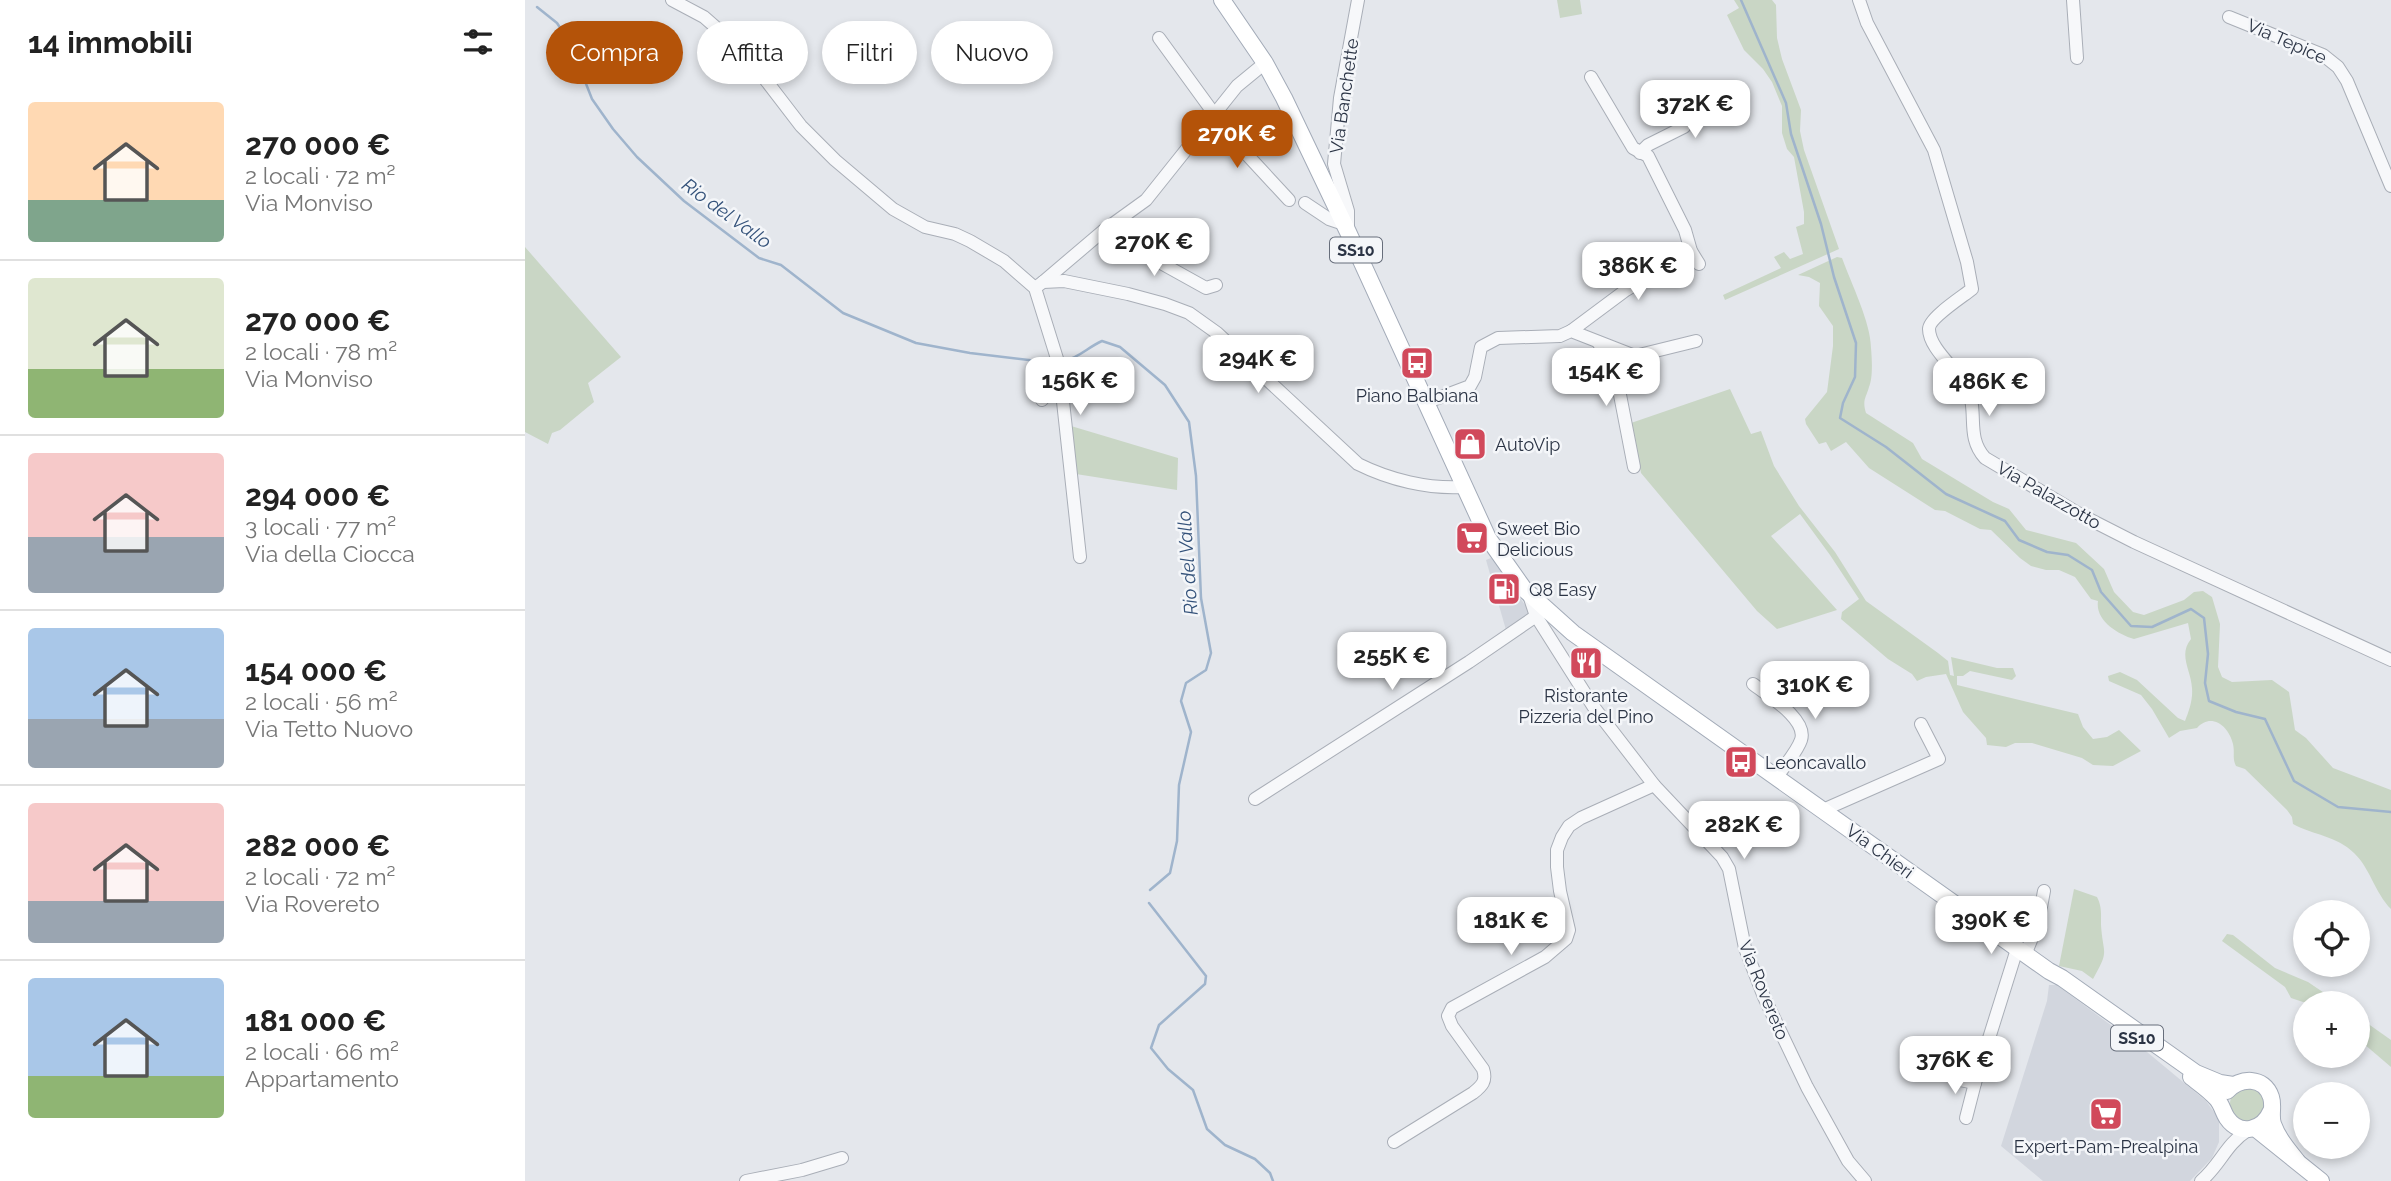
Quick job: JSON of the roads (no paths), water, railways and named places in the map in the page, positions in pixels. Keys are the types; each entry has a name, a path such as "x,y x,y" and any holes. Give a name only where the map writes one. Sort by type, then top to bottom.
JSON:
{"main road":[{"name":"Via Chieri","path":"1222,0 1265,63 1285,98 1488,538 1541,613 1777,777 2019,954 2062,978 2196,1073 2220,1083 2233,1084 2247,1080 2262,1084 2271,1096 2273,1123 2279,1138 2297,1161"},
{"name":"Via Chieri","path":"2045,968 2058,981 2201,1085 2241,1129 2252,1129 2297,1161"},
{"path":"2226,1114 2227,1091 2233,1084"},
{"path":"2252,1129 2263,1124 2271,1111"},
{"path":"2297,1161 2321,1181"}],"street":[{"path":"672,0 704,17 745,53 801,127 893,209 925,227 971,241 1039,285 1061,376 1080,557"},
{"name":"Via Banchette","path":"1346,228 1348,211 1334,164 1339,98 1358,0"},
{"name":"Via Palazzotto","path":"1859,0 1867,23 1934,150 1967,262 1972,289 1932,321 1929,330 1934,344 1967,387 1976,449 1985,458 2081,515 2134,542 2391,660"},
{"path":"2073,0 2077,58"},
{"name":"Via Tepice","path":"2229,17 2323,55 2338,67 2347,81 2391,186"},
{"path":"1159,38 1214,117 1289,200"},
{"path":"1039,285 1146,200 1237,86 1265,63"},
{"path":"1591,77 1633,148 1648,156 1699,264"},
{"path":"1640,153 1648,145 1684,127 1686,93"},
{"path":"1305,203 1346,228"},
{"path":"1109,228 1116,237 1206,288 1216,285"},
{"path":"1425,402 1469,386 1475,377 1481,347 1498,338 1560,336 1571,331 1626,290 1691,251"},
{"path":"1039,285 1064,281 1128,294 1189,313 1217,333 1358,464 1375,473 1434,487 1463,487"},
{"path":"1571,331 1635,356 1696,341"},
{"path":"1598,341 1615,369 1634,467"},
{"path":"1042,400 1061,376"},
{"path":"1255,799 1541,613"},
{"name":"Via Rovereto","path":"1541,613 1593,706 1654,785 1712,844 1729,869 1745,948 1763,997 1807,1087 1848,1161 1865,1181"},
{"path":"1753,684 1794,717 1801,730 1802,739 1777,777"},
{"path":"1823,810 1939,760 1921,724"},
{"path":"1394,1142 1473,1093 1482,1086 1486,1077 1452,1026 1448,1016 1452,1008 1545,957 1566,939 1569,930 1560,891 1557,850 1569,826 1654,785"},
{"path":"1966,1118 1975,1083 2019,954 2038,923 2043,891"},
{"path":"1999,982 2006,961 2019,954"},
{"path":"1946,1058 1955,1079 1975,1083"},
{"path":"2223,1153 2228,1138 2226,1114"},
{"path":"2201,1181 2212,1172 2234,1139 2252,1129"},
{"path":"746,1181 802,1170 842,1158"}],"waterway":[{"path":"1741,0 1786,103 1791,134 1856,343 1855,377 1843,403 1840,418 1886,447 1946,494 2005,521 2019,540 2047,552 2068,555 2092,570 2101,592 2131,626 2152,627 2191,609 2204,618 2208,654 2205,683 2209,701 2236,712 2265,719 2294,781 2338,807 2391,812"},
{"name":"Rio del Vallo","path":"537,7 557,23 570,43 592,99 637,157 684,201 759,258 781,265 843,313 916,343 970,353 1054,363"},
{"name":"Rio del Vallo","path":"1064,361 1102,341 1120,347 1165,385 1189,422 1196,476 1201,598 1211,653 1206,670 1186,683 1181,701 1191,732 1179,785 1177,841 1170,873 1150,890"},
{"name":"Rio del Vallo","path":"1149,903 1206,976 1205,984 1159,1025 1151,1048 1168,1069 1193,1090 1207,1129 1225,1145 1255,1159 1270,1173 1273,1181"}],"place":[{"name":"Piano Balbiana","path":"1417,363"},
{"name":"AutoVip","path":"1470,444"},
{"name":"Sweet Bio Delicious","path":"1472,538"},
{"name":"Q8 Easy","path":"1504,589"},
{"name":"Ristorante Pizzeria del Pino","path":"1586,663"},
{"name":"Leoncavallo","path":"1741,762"},
{"name":"Expert-Pam-Prealpina","path":"2106,1114"}]}
